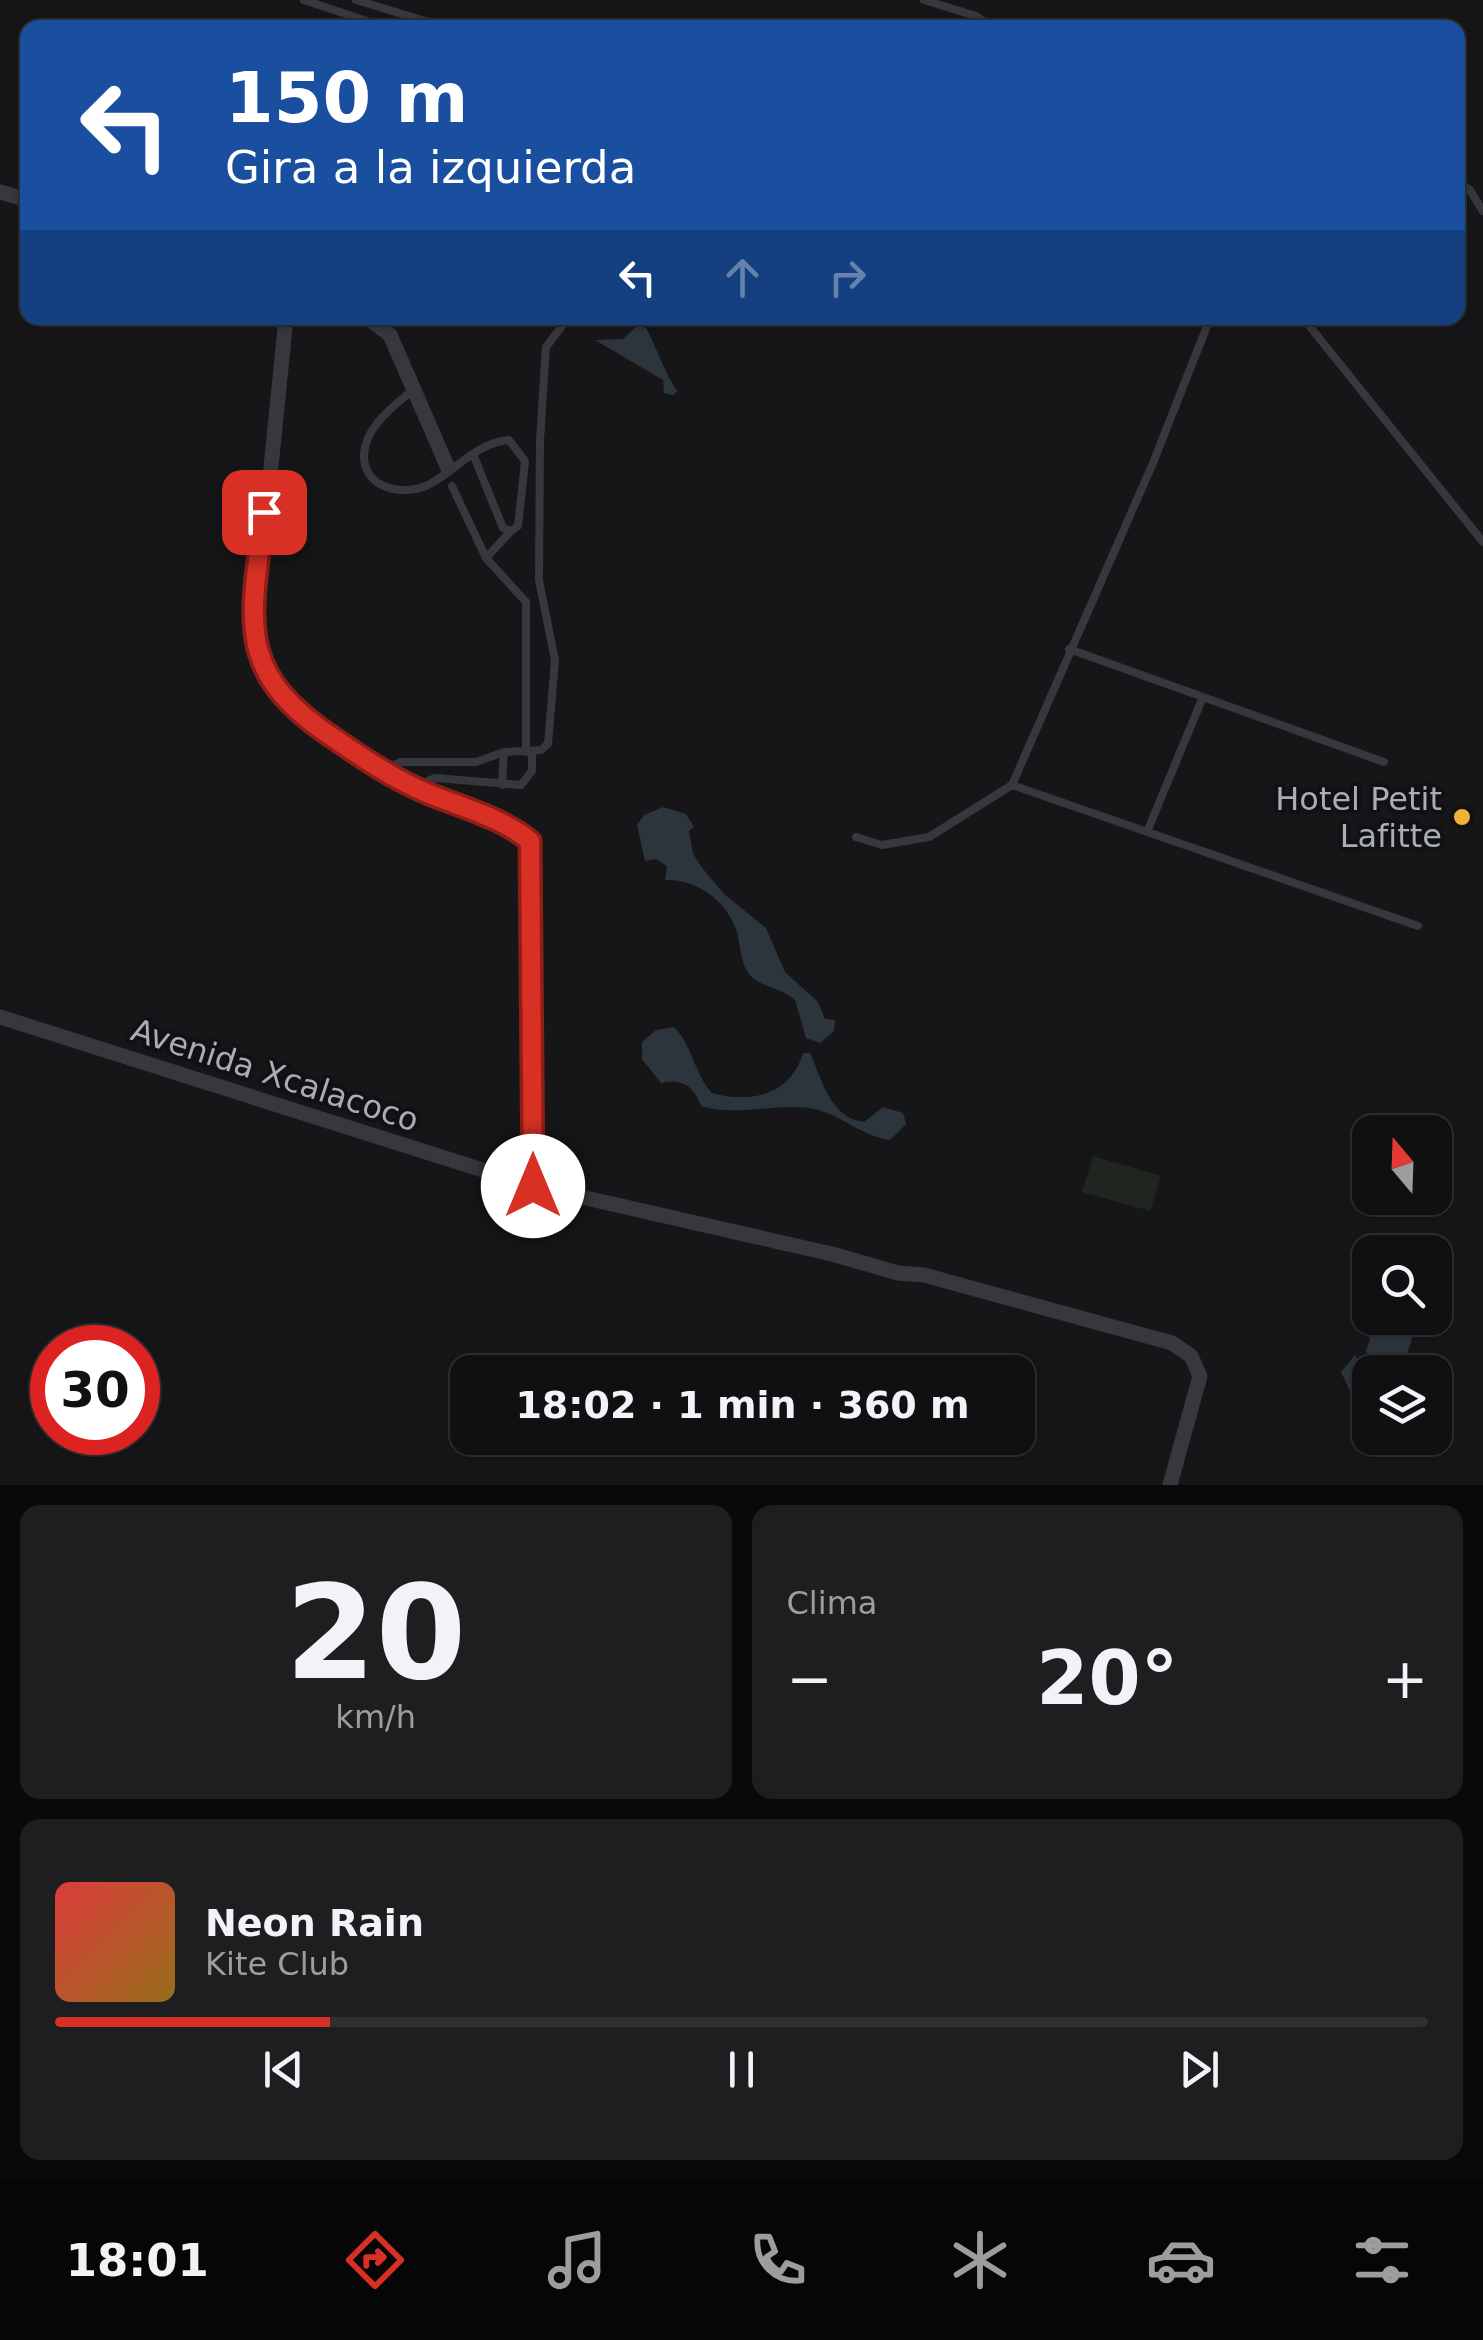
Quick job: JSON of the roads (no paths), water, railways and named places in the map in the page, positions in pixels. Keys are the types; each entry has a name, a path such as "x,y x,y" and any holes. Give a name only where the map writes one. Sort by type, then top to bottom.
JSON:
{"street":[{"path":"285,325 254,636 267,678 293,711 414,788 530,841 533,1186"},
{"path":"378,325 390,334 448,468"},
{"name":"Avenida Xcalacoco","path":"0,1017 533,1186 832,1254 898,1273 924,1275 1172,1343 1191,1356 1200,1376 1170,1485"}],"lane":[{"path":"304,0 364,20"},
{"path":"356,0 422,20"},
{"path":"924,0 982,20"},
{"path":"1465,186 1483,211"},
{"path":"382,770 400,762 476,762 504,752 529,752 548,744 556,660 539,580 546,346 562,325"},
{"path":"856,837 882,846 929,837 1012,786 1152,462 1203,325"},
{"path":"1309,325 1483,542"},
{"path":"414,389 371,433 364,466 371,480 386,488 432,483 448,468 495,441 509,440 525,460 518,526 486,558"},
{"path":"473,454 503,528 511,531"},
{"path":"414,788 436,778 502,785 529,780 526,602 486,558 452,486"},
{"path":"1069,650 1384,762"},
{"path":"1147,832 1203,697"},
{"path":"502,785 504,752"},
{"path":"1012,786 1418,926"}],"place":[{"name":"Hotel Petit Lafitte","path":"1462,817"}]}
